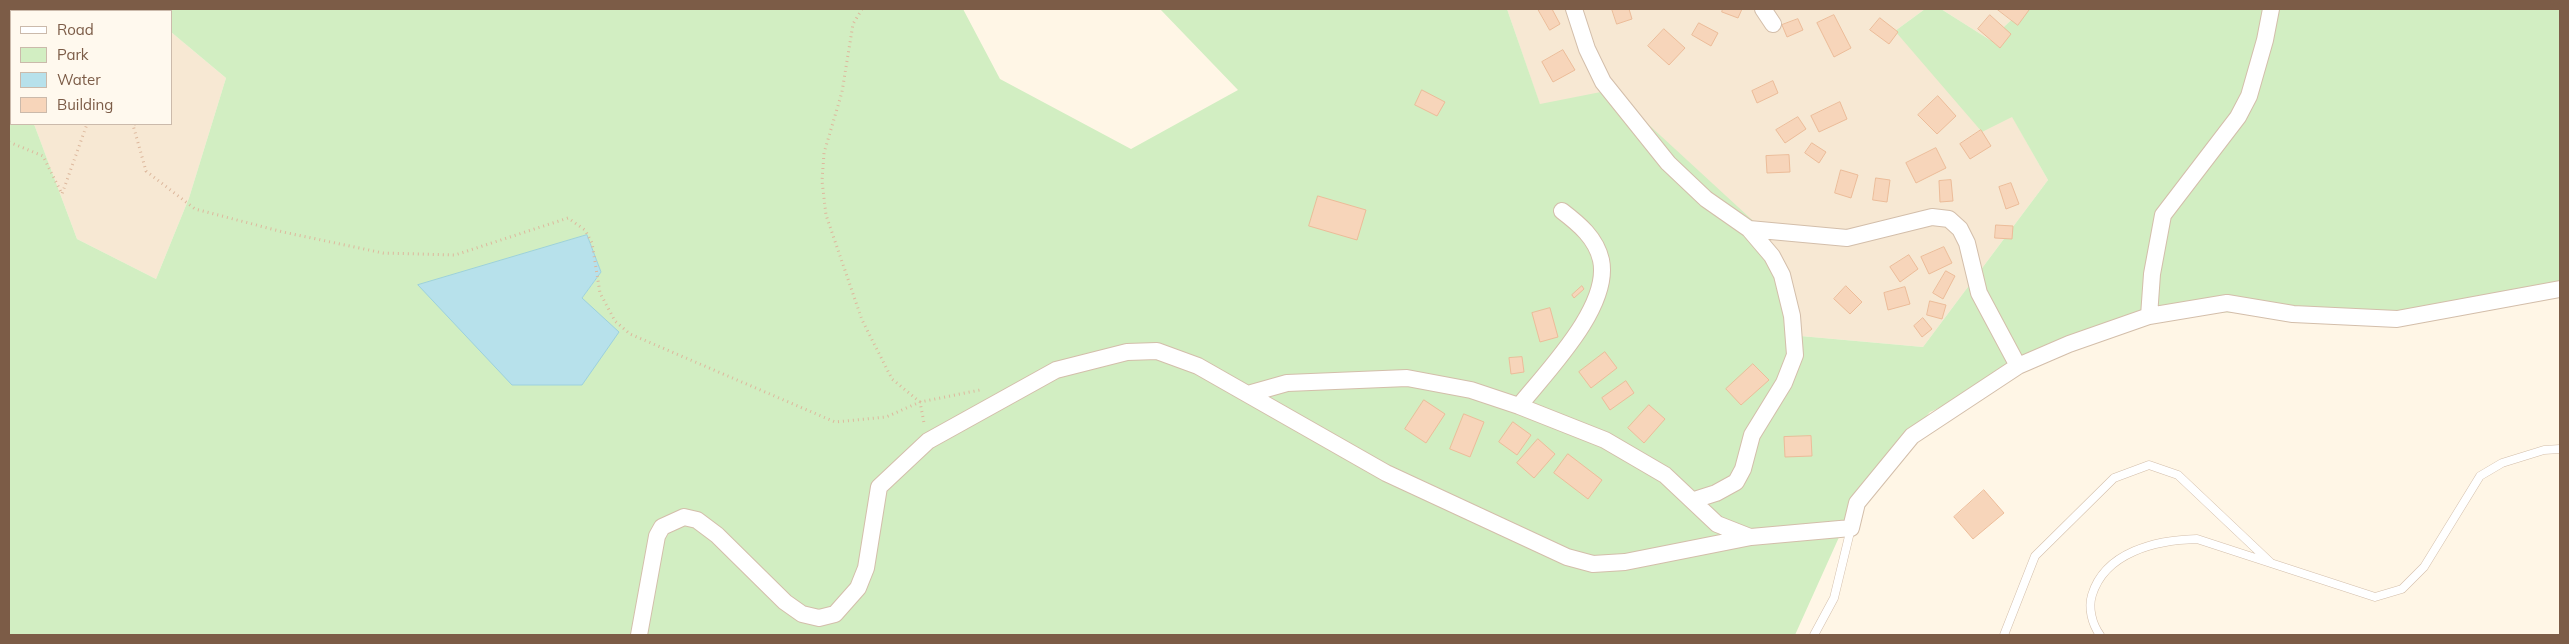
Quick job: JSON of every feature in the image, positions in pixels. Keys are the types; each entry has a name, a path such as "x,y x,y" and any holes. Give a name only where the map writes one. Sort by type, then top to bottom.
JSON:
{"street":[{"path":"1574,9 1587,50 1603,82 1668,163 1706,199 1749,229 1772,256 1782,275 1792,316 1795,355 1784,383 1752,435 1743,469 1736,482 1716,493 1694,500"},
{"path":"1763,9 1773,24"},
{"path":"2149,316 2152,274 2163,216 2238,117 2250,96 2271,9"},
{"path":"1518,406 1584,324 1598,298 1602,262 1596,246 1581,225 1562,211"},
{"path":"1749,229 1847,238 1932,217 1949,219 1960,229 1967,243 1979,293 2018,366"},
{"path":"639,635 657,536 662,527 684,516 697,520 717,535 785,602 802,614 819,618 835,614 858,588 866,568 879,487 928,441 1056,370 1127,352 1157,351 1198,366 1386,473 1567,557 1593,564 1625,562 1751,537 1851,528 1857,503 1912,436 2018,366 2069,344 2149,316 2228,303 2293,314 2397,319 2560,289"},
{"path":"1248,394 1287,383 1408,378 1471,390 1605,440 1665,475 1694,500 1717,524 1751,537"}],"lane":[{"path":"2100,635 2094,628 2090,603 2096,584 2113,562 2129,553 2172,539 2196,539 2375,597 2402,589 2424,567 2480,476 2502,463 2544,450 2560,449"},
{"path":"2004,635 2035,556 2114,478 2149,465 2178,475 2271,563"},
{"path":"1814,635 1834,598 1851,528"}],"path":[{"path":"133,125 146,171 195,209 292,234 383,253 455,255 568,218 585,230 592,243 600,293 615,321 630,334 835,422 886,417 920,402 892,379 862,320 826,215 822,181 824,154 842,92 853,24 862,9"},
{"path":"9,142 43,156 62,194 88,125"}],"shaded area":[{"path":"1507,9 1925,9 1895,31 2012,116 2048,180 1923,347 1789,335 1540,105"},
{"path":"1941,9 2023,9 1990,40"},
{"path":"172,33 226,78 189,198 156,279 77,239 34,125 172,125"}],"green space":[{"path":"9,9 963,9 1000,79 1131,149 1238,90 1160,9 1507,9 1540,104 1611,90 1763,230 1789,335 1923,347 2048,180 2012,117 1982,132 1895,31 1925,9 1941,9 1990,40 2023,9 2560,9 2560,291 2379,321 2166,309 1930,412 1858,495 1795,635 9,635","holes":["10,10 172,10 172,33 226,78 189,198 156,279 77,239 34,125 10,125","587,235 601,272 582,298"]}],"water":[{"path":"587,235 601,272 582,298 619,332 582,385 512,385 418,285"}],"building":[{"path":"1538,9 1552,9 1560,24 1550,30"},
{"path":"1612,9 1629,9 1632,19 1617,24"},
{"path":"1723,9 1742,9 1738,18 1722,12"},
{"path":"1997,9 2028,9 2029,10 2018,25"},
{"path":"1834,15 1851,48 1834,57 1817,23"},
{"path":"1990,15 2011,34 2000,48 1978,29"},
{"path":"1880,18 1898,32 1889,44 1870,30"},
{"path":"1798,19 1803,30 1787,37 1782,25"},
{"path":"1699,23 1718,33 1711,46 1692,35"},
{"path":"1664,29 1685,48 1669,65 1648,46"},
{"path":"1563,50 1575,70 1553,82 1542,62"},
{"path":"1773,81 1778,93 1757,103 1752,91"},
{"path":"1422,90 1445,102 1437,116 1415,105"},
{"path":"1938,96 1956,116 1937,134 1918,115"},
{"path":"1840,102 1847,119 1819,132 1811,116"},
{"path":"1798,117 1806,129 1785,143 1776,130"},
{"path":"1981,130 1991,146 1970,159 1960,144"},
{"path":"1812,143 1826,152 1819,163 1805,153"},
{"path":"1936,148 1946,168 1916,183 1906,163"},
{"path":"1789,155 1790,172 1767,173 1766,156"},
{"path":"1841,170 1858,175 1851,198 1835,193"},
{"path":"1876,178 1890,180 1887,202 1873,200"},
{"path":"1951,180 1953,201 1940,202 1939,181"},
{"path":"2011,183 2019,204 2006,209 1999,187"},
{"path":"1318,196 1366,210 1357,240 1309,226"},
{"path":"1996,225 2013,226 2012,239 1995,238"},
{"path":"1944,247 1952,263 1929,274 1921,257"},
{"path":"1909,255 1918,269 1900,282 1890,267"},
{"path":"1946,271 1955,276 1943,299 1933,293"},
{"path":"1582,286 1584,289 1574,298 1572,295"},
{"path":"1846,286 1862,302 1850,314 1834,299"},
{"path":"1905,287 1910,304 1888,310 1884,293"},
{"path":"1930,301 1946,305 1942,319 1927,315"},
{"path":"1550,308 1558,337 1540,342 1532,313"},
{"path":"1923,318 1932,329 1922,337 1914,326"},
{"path":"1605,352 1617,368 1591,388 1579,372"},
{"path":"1522,357 1524,372 1511,374 1509,358"},
{"path":"1753,364 1769,380 1741,405 1726,389"},
{"path":"1626,381 1634,393 1610,410 1602,398"},
{"path":"1424,400 1445,414 1426,443 1405,429"},
{"path":"1649,405 1665,419 1644,443 1628,428"},
{"path":"1464,414 1484,422 1470,457 1450,449"},
{"path":"1513,422 1531,435 1517,455 1499,442"},
{"path":"1811,436 1812,456 1785,457 1784,437"},
{"path":"1538,439 1555,454 1534,478 1517,463"},
{"path":"1568,454 1602,480 1588,499 1554,473"},
{"path":"1984,490 2004,513 1973,539 1954,517"}]}
